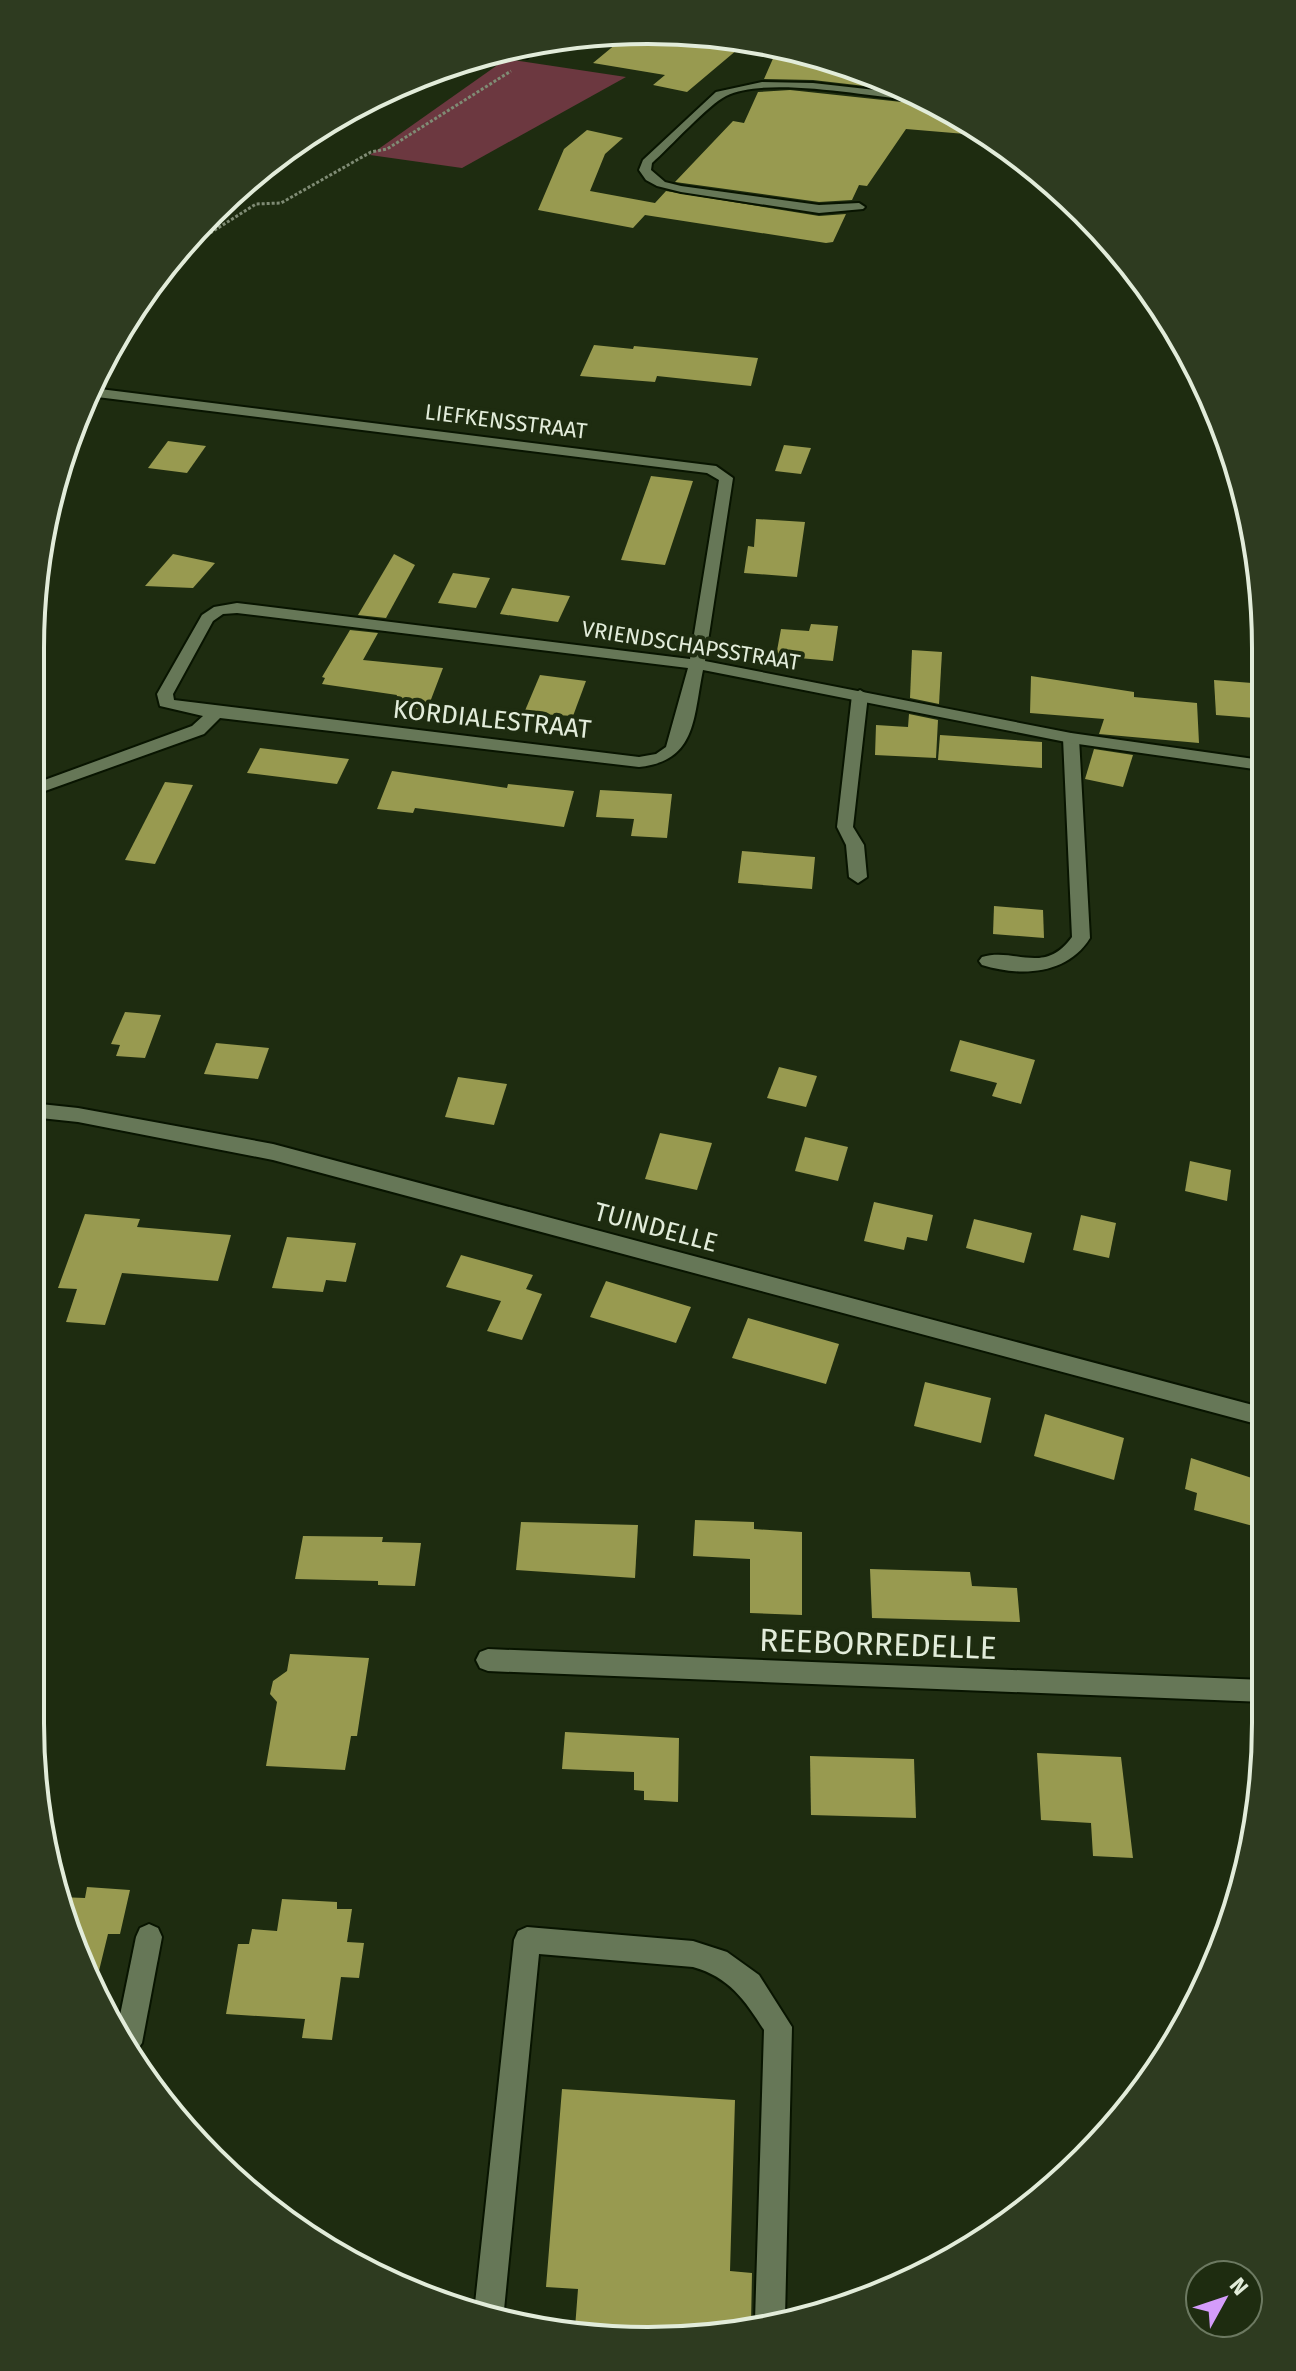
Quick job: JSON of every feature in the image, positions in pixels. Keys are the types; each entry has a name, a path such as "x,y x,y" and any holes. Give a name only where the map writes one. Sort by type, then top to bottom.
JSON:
{"street":[{"path":"859,207 819,209 681,189 650,178 645,170 647,162 720,94 731,89 765,84 886,93"},
{"name":"LIEFKENSSTRAAT","path":"101,393 720,471 726,478 695,664"},
{"name":"VRIENDSCHAPSSTRAAT","path":"166,703 165,694 207,618 219,610 237,608 695,664 1071,738 1252,764"},
{"name":"KORDIALESTRAAT","path":"166,703 214,714 639,762 657,760 674,749 681,734 695,664"},
{"path":"858,877 855,845 845,827 860,695"},
{"path":"44,786 198,730 214,714"},
{"path":"988,961 1040,966 1074,951 1081,938 1071,738"},
{"name":"TUINDELLE","path":"44,1111 273,1152 1252,1414"},
{"name":"REEBORREDELLE","path":"488,1660 1252,1691"},
{"path":"130,2033 149,1937"},
{"path":"490,2305 527,1940 693,1954 718,1961 750,1984 778,2027 770,2314"}],"path":[{"path":"210,233 256,204 281,203 371,152 387,149 522,65 523,58"}],"shaded area":[{"path":"513,60 626,77 462,168 370,155 500,63"}],"building":[{"path":"615,45 688,45 736,51 687,92 653,85 665,75 593,63"},
{"path":"773,58 870,87 813,80 764,79"},
{"path":"790,90 907,103 964,134 906,129 867,186 859,185 852,200 819,202 675,182 733,121 744,123 758,92"},
{"path":"587,130 623,138 605,154 590,191 655,203 666,191 819,216 846,214 833,242 826,243 645,215 633,228 538,210 564,149"},
{"path":"594,345 758,358 751,386 657,376 655,382 580,376"},
{"path":"168,441 206,446 187,473 148,468"},
{"path":"784,445 811,448 801,474 775,471"},
{"path":"651,476 693,481 665,565 621,560"},
{"path":"756,519 805,522 797,577 744,573 748,546 754,547"},
{"path":"173,554 215,563 193,588 145,586"},
{"path":"394,554 415,565 386,618 358,615"},
{"path":"453,573 490,578 476,608 438,603"},
{"path":"512,588 570,596 558,622 500,614"},
{"path":"811,624 838,626 833,661 776,656 781,629 809,631"},
{"path":"350,630 378,633 363,660 443,668 427,710 393,707 397,695 322,684 325,678 322,677"},
{"path":"912,650 942,652 939,704 910,698"},
{"path":"540,675 586,681 573,716 524,713"},
{"path":"1031,676 1134,692 1134,697 1197,703 1199,743 1099,734 1104,719 1030,713"},
{"path":"1214,680 1252,683 1252,718 1216,715"},
{"path":"909,714 938,720 936,758 875,755 876,725 908,727"},
{"path":"940,735 1042,742 1042,768 938,760"},
{"path":"260,748 349,759 337,784 247,773"},
{"path":"1094,749 1133,755 1123,787 1085,779"},
{"path":"392,771 507,788 508,784 574,791 564,827 415,808 413,813 377,809"},
{"path":"165,782 193,785 155,864 125,860"},
{"path":"600,790 672,794 667,838 631,836 634,819 596,817"},
{"path":"742,851 815,857 812,889 738,883"},
{"path":"994,906 1043,910 1044,938 993,934"},
{"path":"125,1012 161,1015 145,1058 116,1056 120,1045 111,1044"},
{"path":"960,1040 1035,1060 1021,1104 992,1096 997,1083 950,1071"},
{"path":"216,1043 269,1048 258,1079 204,1074"},
{"path":"779,1067 817,1076 806,1107 767,1098"},
{"path":"458,1077 507,1084 494,1125 445,1117"},
{"path":"660,1133 712,1143 697,1190 645,1179"},
{"path":"805,1137 848,1147 838,1181 795,1171"},
{"path":"1190,1161 1231,1170 1227,1201 1185,1191"},
{"path":"874,1202 933,1215 927,1241 907,1237 904,1250 864,1241"},
{"path":"85,1214 140,1219 137,1227 231,1235 218,1281 122,1273 105,1325 66,1322 77,1289 58,1288"},
{"path":"1081,1215 1116,1223 1109,1258 1073,1250"},
{"path":"974,1219 1032,1233 1024,1263 966,1248"},
{"path":"287,1237 356,1243 346,1282 326,1280 323,1292 272,1288"},
{"path":"461,1255 533,1275 526,1289 542,1294 522,1340 487,1331 501,1301 446,1287"},
{"path":"606,1281 691,1307 676,1343 590,1317"},
{"path":"748,1318 839,1344 826,1384 732,1358"},
{"path":"925,1382 991,1398 981,1443 914,1426"},
{"path":"1045,1414 1124,1438 1114,1480 1034,1456"},
{"path":"1191,1458 1252,1478 1252,1526 1194,1510 1197,1493 1185,1489"},
{"path":"695,1520 754,1522 754,1529 802,1532 802,1615 750,1613 750,1559 693,1556"},
{"path":"521,1522 638,1525 635,1578 516,1570"},
{"path":"303,1536 383,1537 382,1542 421,1543 415,1586 378,1585 378,1581 295,1579"},
{"path":"870,1569 970,1572 972,1586 1017,1588 1020,1622 872,1618"},
{"path":"290,1654 369,1658 357,1736 351,1736 345,1770 266,1766 277,1702 270,1694 273,1681 287,1671"},
{"path":"565,1732 679,1738 678,1802 644,1800 644,1791 634,1790 634,1772 562,1769"},
{"path":"1037,1753 1121,1757 1133,1858 1093,1856 1091,1823 1041,1820"},
{"path":"810,1756 914,1759 916,1818 811,1815"},
{"path":"87,1887 130,1890 120,1934 108,1934 98,1973 70,1897 85,1898"},
{"path":"282,1899 337,1902 337,1909 352,1909 347,1942 364,1943 359,1978 341,1977 332,2040 302,2038 305,2019 226,2014 238,1944 249,1944 252,1929 277,1931"},
{"path":"562,2089 735,2100 730,2271 752,2273 751,2318 688,2326 575,2323 578,2289 546,2287"}]}
